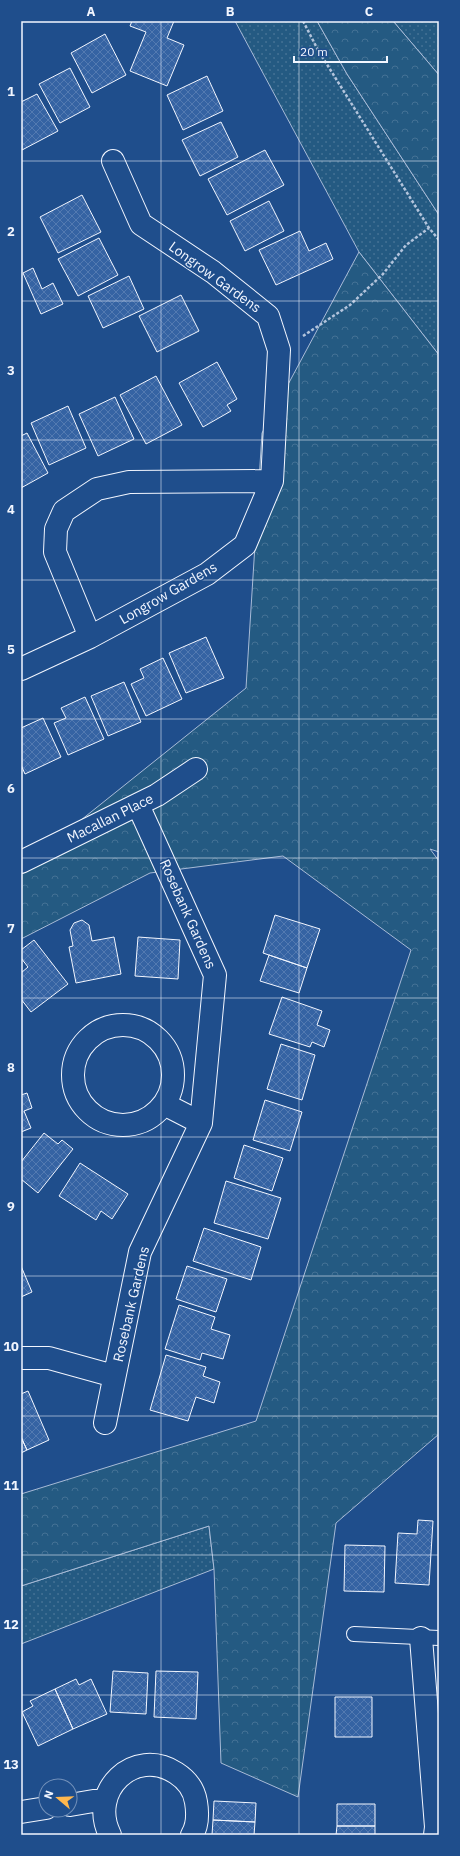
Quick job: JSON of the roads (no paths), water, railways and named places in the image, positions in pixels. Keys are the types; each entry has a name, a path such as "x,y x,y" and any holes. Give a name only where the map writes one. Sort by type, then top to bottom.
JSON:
{"street":[{"name":"Longrow Gardens","path":"21,669 90,638 207,574 245,545 272,480 279,350 268,316 213,272 142,224 113,161"},
{"path":"90,638 55,552 56,529 64,511 97,489 129,482 272,480"},
{"name":"Macallan Place","path":"21,862 157,795 196,769"},
{"name":"Rosebank Gardens","path":"104,1423 140,1252 201,1123 216,975 138,805"},
{"path":"126,1024 140,1028 156,1036 168,1053 173,1070 172,1087 164,1104 152,1116 135,1124 118,1125 101,1120 85,1108 76,1092 72,1075 76,1057 84,1042 93,1034 108,1026 126,1024"},
{"path":"164,1104 201,1123"},
{"name":"Rosebank Gardens","path":"21,1358 50,1358 114,1376"},
{"path":"430,1638 435,1835"},
{"path":"110,1835 105,1825 103,1816 105,1799 117,1778 130,1769 151,1764 167,1767 185,1779 195,1793 198,1815 192,1835"},
{"path":"78,1804 105,1799"},
{"path":"21,1812 38,1809"}],"lane":[{"path":"354,1634 430,1638"}]}
